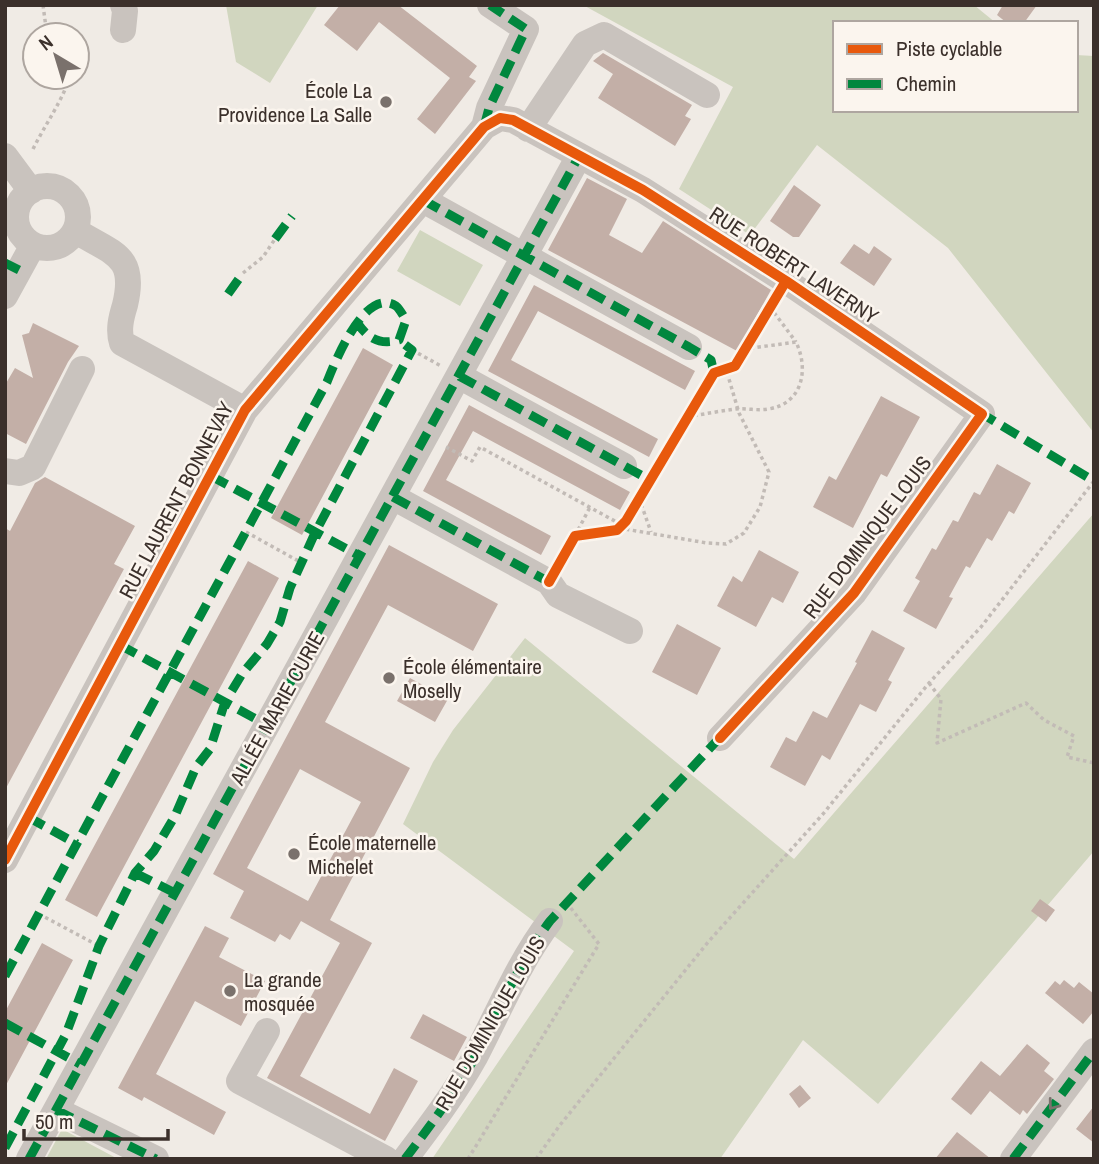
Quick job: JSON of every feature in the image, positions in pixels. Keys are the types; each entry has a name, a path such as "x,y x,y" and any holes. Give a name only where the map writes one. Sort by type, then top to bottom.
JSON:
{"street":[{"path":"485,127 489,108 526,29 490,5"},
{"path":"528,130 584,44 604,35 707,95"},
{"name":"RUE ROBERT LAVERNY","path":"485,127 500,118 513,120 643,190 764,267 982,414"},
{"name":"RUE LAURENT BONNEVAY","path":"5,860 245,410 485,127"},
{"path":"5,156 31,191"},
{"name":"ALLÉE MARIE CURIE","path":"29,1159 579,156"},
{"path":"48,186 65,191 76,205 79,214 76,231 68,241 45,249 33,245 19,232 16,214 24,197 31,191 48,186"},
{"path":"423,200 689,347"},
{"path":"76,231 121,259 128,270 128,293 119,334 122,343 245,410"},
{"path":"5,296 33,245"},
{"path":"7,475 33,467 82,369"},
{"path":"459,376 624,466"},
{"name":"RUE DOMINIQUE LOUIS","path":"720,738 854,593 982,414"},
{"path":"393,497 549,582 558,595 630,631"},
{"name":"RUE DOMINIQUE LOUIS","path":"405,1159 467,1070 529,953 558,912"},
{"path":"267,1031 239,1081 386,1159"},
{"path":"1013,1159 1094,1051"},
{"path":"56,1110 156,1159"}],"path":[{"path":"33,149 64,91"},
{"path":"243,273 263,257 275,239"},
{"path":"687,417 738,409 770,409 791,400 804,374 803,362 796,342 770,307"},
{"path":"745,349 796,342"},
{"path":"412,350 459,376"},
{"path":"426,436 472,461 480,447 590,507 620,527 707,544 726,544 744,533 760,507 769,472 738,409 726,369"},
{"path":"536,1159 560,1125 709,941 823,814 929,683 981,627 1094,481"},
{"path":"639,498 651,533"},
{"path":"575,536 590,507"},
{"path":"246,532 302,562"},
{"path":"929,683 941,699 937,743 1026,703 1044,720 1074,736 1067,758 1094,763"},
{"path":"468,1159 599,944 558,912"},
{"path":"39,914 99,946"}],"green space":[{"path":"226,5 318,5 270,83 236,62"},
{"path":"583,5 974,5 994,21 833,21 833,112 1078,112 1078,55 1094,56 1094,433 948,248 817,145 750,235 679,189 733,87"},
{"path":"420,230 483,265 460,306 397,271"},
{"path":"1094,513 1094,851 878,1104 803,1040 720,1159 432,1159 574,951 403,824 433,762 453,730 525,638 794,859"},
{"path":"62,1129 118,1159 46,1159"}],"building":[{"path":"340,5 398,5 477,66 469,77 476,81 435,134 417,119 450,78 379,22 357,51 324,25"},
{"path":"1003,5 1037,5 1025,21 1004,21 997,15"},
{"path":"603,53 692,105 685,116 691,119 675,146 598,98 613,74 593,61"},
{"path":"587,178 627,199 609,235 642,253 663,221 771,290 737,351 548,250"},
{"path":"794,185 821,205 799,237 793,237 770,221"},
{"path":"854,244 869,254 874,246 892,259 874,286 840,263"},
{"path":"534,285 695,371 685,390 538,311 511,360 658,439 649,457 488,371"},
{"path":"33,323 79,346 26,444 5,433 5,385 15,368 33,378 22,335 29,333"},
{"path":"363,348 393,365 302,535 271,518"},
{"path":"881,396 920,417 887,477 881,474 853,528 813,507 829,476 836,480"},
{"path":"469,405 630,492 620,510 473,431 446,480 551,536 541,555 423,491"},
{"path":"997,464 1031,483 1014,514 1009,511 992,541 987,538 970,568 966,566 936,629 903,611 920,581 915,578 932,548 936,550 953,520 958,522 974,492 980,495"},
{"path":"45,477 135,526 114,564 124,569 5,790 5,528 10,531 35,483"},
{"path":"389,545 498,604 473,651 388,605 325,722 410,768 330,920 372,943 300,1076 370,1114 394,1068 418,1081 385,1141 267,1078 340,943 301,921 290,940 280,934 275,942 230,918 244,891 213,874","holes":["300,769 361,802 308,901 247,868"]},
{"path":"759,550 799,572 783,603 772,597 756,627 717,606 733,576 742,582"},
{"path":"248,561 279,578 97,917 65,900"},
{"path":"677,624 721,648 697,695 652,672"},
{"path":"872,630 905,648 888,680 892,682 876,712 860,704 830,760 822,755 805,786 770,767 786,737 796,742 813,711 827,718"},
{"path":"410,678 448,699 435,722 397,701"},
{"path":"1040,899 1055,910 1046,922 1031,911"},
{"path":"205,926 229,938 219,957 265,981 241,1026 195,1001 156,1074 226,1112 214,1135 144,1097 142,1101 118,1088"},
{"path":"42,943 73,960 5,1087 5,1012"},
{"path":"1064,980 1074,988 1079,982 1094,994 1094,1011 1083,1024 1045,993 1055,981 1060,985"},
{"path":"423,1014 467,1037 454,1061 410,1038"},
{"path":"1027,1044 1050,1063 1044,1071 1054,1079 1027,1114 1023,1110 1020,1115 990,1091 971,1115 951,1099 981,1061 1000,1076"},
{"path":"800,1085 811,1098 799,1108 789,1094"},
{"path":"1094,1106 1094,1143 1076,1129"},
{"path":"957,1132 991,1159 935,1159"}],"marked path":[{"path":"484,127 489,108 526,29 490,5"},
{"path":"29,1159 579,156"},
{"path":"423,200 711,360 714,373"},
{"path":"275,239 292,216"},
{"path":"5,263 19,270"},
{"path":"228,294 243,273"},
{"path":"5,976 327,382 353,329 373,307 384,303 396,306 406,320 399,340 386,342 366,334 358,324"},
{"path":"5,1148 66,1034 99,946 135,873 154,851 175,816 196,767 210,749 225,702 280,622 290,588 315,533 412,350 399,340"},
{"path":"459,376 650,480"},
{"path":"979,412 1094,481"},
{"path":"211,476 360,556"},
{"path":"393,497 549,582 551,579"},
{"path":"120,645 267,725"},
{"path":"405,1159 442,1109 475,1057 519,970 550,921 724,733"},
{"path":"28,817 77,844"},
{"path":"135,873 175,893"},
{"path":"5,1023 80,1064"},
{"path":"1013,1159 1094,1051"},
{"path":"56,1110 156,1159"}],"cycle path":[{"path":"5,860 245,410 484,127 500,118 513,120 643,190 786,281 982,414 854,593 720,738"},
{"path":"549,582 575,536 617,530 626,521 714,373 735,366 786,281"}],"place":[{"name":"École La Providence La Salle","path":"386,102"},
{"name":"École élémentaire Moselly","path":"389,678"},
{"name":"École maternelle Michelet","path":"294,854"},
{"name":"La grande mosquée","path":"230,991"}]}
